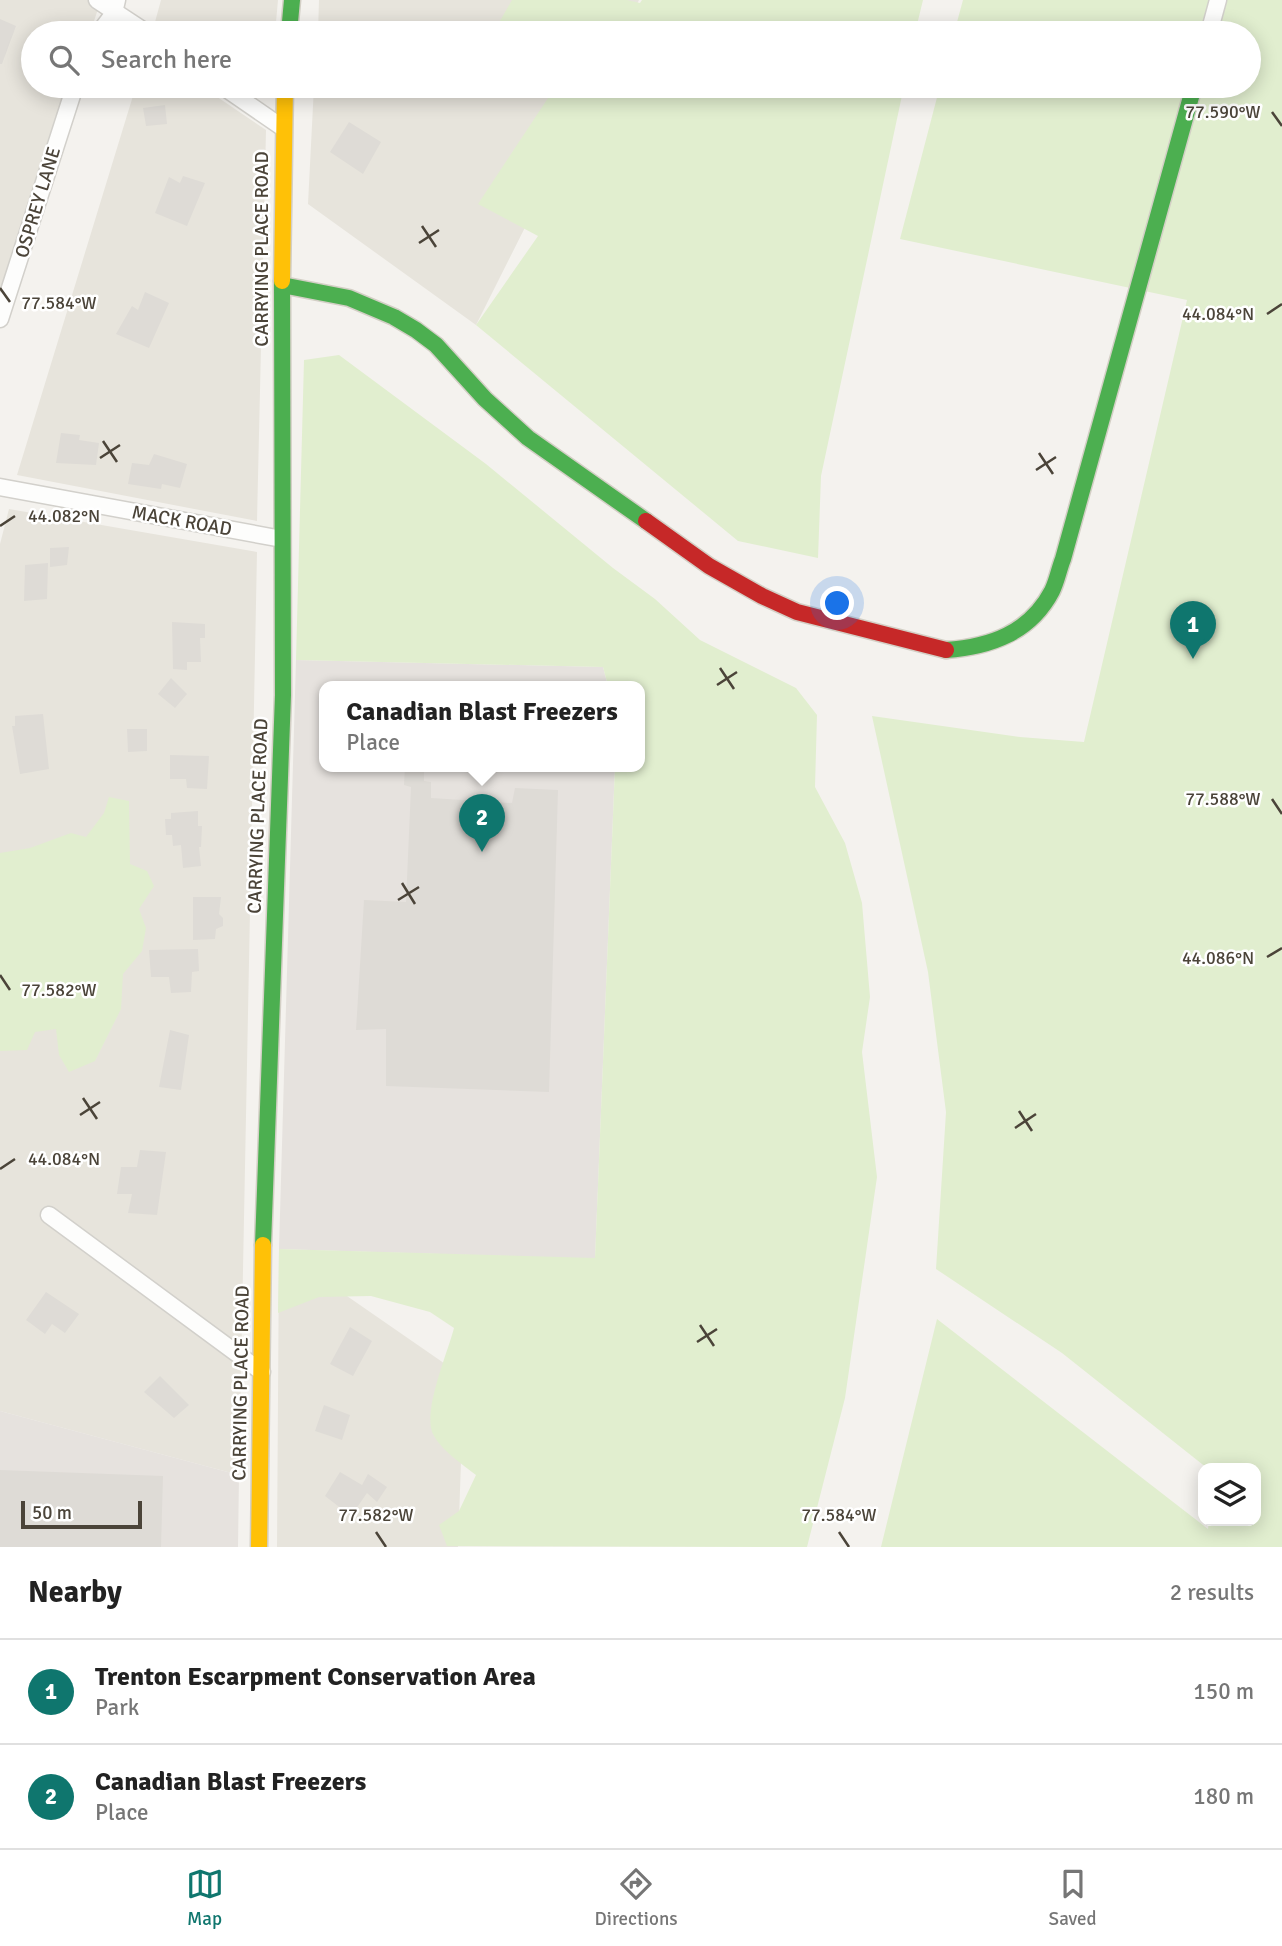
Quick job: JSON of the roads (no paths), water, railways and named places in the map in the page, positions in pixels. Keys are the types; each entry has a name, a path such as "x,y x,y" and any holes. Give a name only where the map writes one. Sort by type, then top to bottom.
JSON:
{"main road":[{"path":"290,21 292,0"},
{"name":"CARRYING PLACE ROAD","path":"259,1547 263,1214 283,695 284,98"},
{"path":"282,285 349,298 394,317 416,330 436,345 485,399 528,438 709,566 762,596 797,612 944,650 976,648 1006,637 1032,618 1052,591 1191,98"}],"street":[{"path":"97,0 116,6 133,21"},
{"path":"1212,21 1218,0"},
{"path":"107,21 116,6"},
{"name":"OSPREY LANE","path":"0,319 71,98"},
{"path":"239,98 283,128"},
{"name":"MACK ROAD","path":"0,487 282,539"},
{"path":"49,1215 262,1373"}],"place":[{"name":"Trenton Escarpment Conservation Area","path":"1193,659"},
{"name":"Canadian Blast Freezers","path":"482,852"}]}
